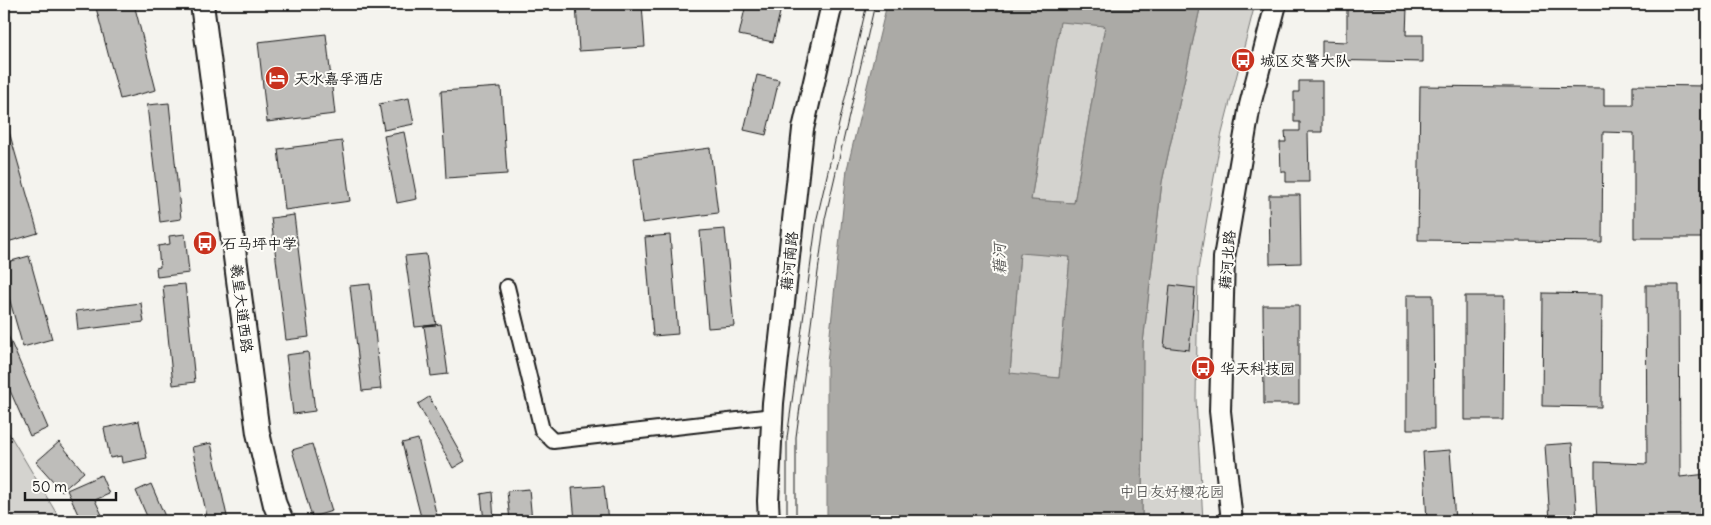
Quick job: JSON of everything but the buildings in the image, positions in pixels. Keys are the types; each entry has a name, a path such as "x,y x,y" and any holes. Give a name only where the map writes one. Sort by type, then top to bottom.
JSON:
{"main road":[{"name":"羲皇大道西路","path":"189,4 245,437 257,497 266,521"},
{"name":"羲皇大道西路","path":"202,4 258,433 275,505 282,521"},
{"name":"藉河南路","path":"769,521 768,502 772,416 802,129 832,4"},
{"name":"藉河北路","path":"1220,521 1209,411 1212,257 1238,102 1264,4"},
{"name":"藉河北路","path":"1232,521 1220,411 1224,258 1250,105 1276,4"}],"street":[{"path":"507,287 542,430 553,441 772,416"}],"green space":[{"name":"中日友好樱花园","path":"1201,4 1255,4 1221,137 1198,270 1196,399 1203,521 1142,521 1143,343 1162,182"},
{"path":"1060,21 1105,26 1074,203 1031,200"},
{"path":"1020,252 1070,257 1059,378 1010,374"},
{"path":"4,425 61,521 4,521"}],"water":[{"name":"藉河","path":"887,4 1201,4 1162,182 1143,343 1142,521 827,521 827,363 847,169","holes":["1060,22 1105,26 1074,203 1031,200","1020,253 1070,257 1059,378 1010,373"]}],"tram line":[{"path":"787,521 787,438 817,218 867,4"},
{"path":"796,521 796,437 825,219 875,4"}],"place":[{"name":"城区交警大队","path":"1243,60"},
{"name":"天水嘉孚酒店","path":"277,78"},
{"name":"石马坪中学","path":"205,243"},
{"name":"华天科技园","path":"1203,368"}]}
